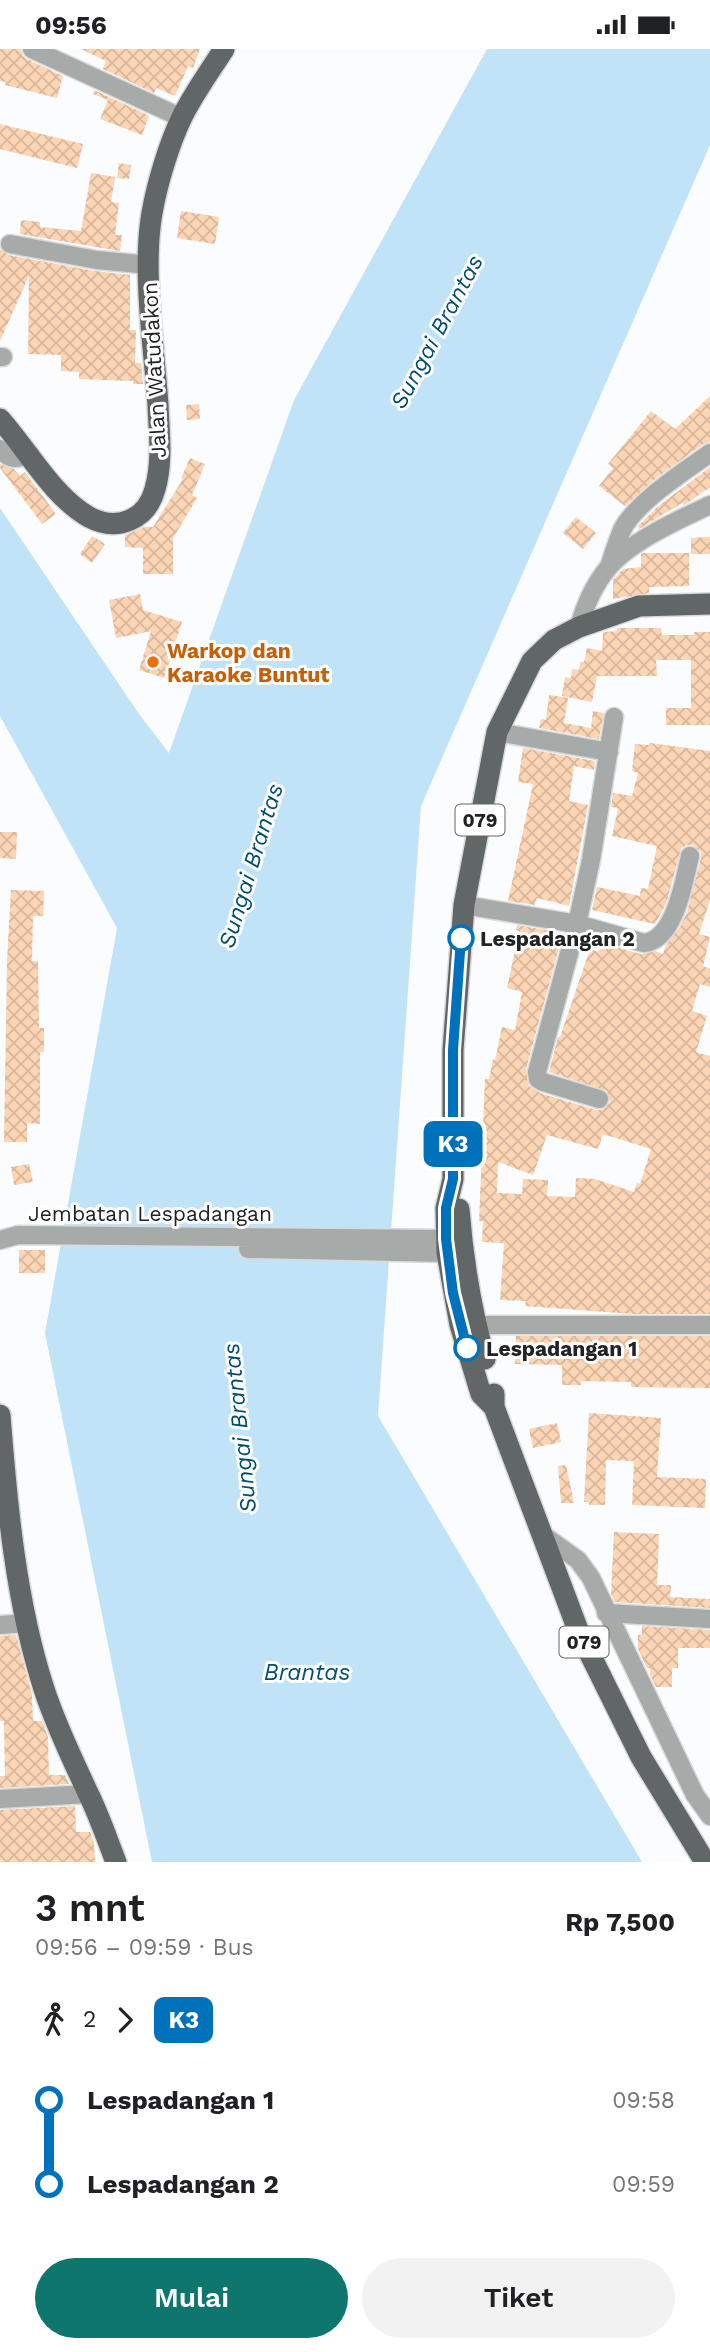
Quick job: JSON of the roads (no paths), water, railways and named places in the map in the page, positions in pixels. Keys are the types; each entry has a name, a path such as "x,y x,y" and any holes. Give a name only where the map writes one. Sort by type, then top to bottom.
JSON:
{"main road":[{"name":"Jalan Watudakon","path":"0,419 48,480 89,517 111,524 138,517 147,508 155,492 161,457 149,265 152,214 182,118 224,49"},
{"name":"079","path":"705,1862 641,1757 583,1642 494,1407 494,1389 467,1324 441,1246 453,1179 453,1050 464,905 497,732 532,661 554,640 579,627 639,606 710,604"},
{"name":"079","path":"453,1179 458,1199 467,1324"},
{"path":"0,1415 13,1624 43,1687 61,1736 89,1794 116,1862"}],"street":[{"path":"32,49 182,118"},
{"path":"10,244 97,260 149,265"},
{"path":"0,449 7,457 14,459 30,454"},
{"path":"579,627 590,594 609,567 623,528 670,481 710,453"},
{"path":"609,567 664,528 710,505"},
{"path":"599,1099 542,1082 537,1076 591,860 614,717"},
{"path":"497,732 609,751"},
{"path":"464,905 577,924 644,943 652,942 665,930 678,904 690,856"},
{"name":"Jembatan Lespadangan","path":"10,1240 441,1246"},
{"path":"467,1324 710,1325"},
{"path":"542,1535 578,1560 586,1569 606,1613 703,1794 710,1816"},
{"path":"606,1613 710,1619"},
{"path":"0,1799 89,1794"}],"water":[{"name":"Brantas","path":"487,49 710,49 710,145 421,806 378,1416 642,1862 152,1862 45,1333 117,928 0,716 0,508 139,714 169,753 294,400"}],"place":[{"name":"Warkop dan Karaoke Buntut","path":"153,662"},
{"name":"Lespadangan 2","path":"461,938"},
{"name":"Lespadangan 1","path":"467,1348"}],"water label":[{"name":"Sungai Brantas","path":"437,332"},
{"name":"Sungai Brantas","path":"251,866"},
{"name":"Sungai Brantas","path":"240,1428"}]}
